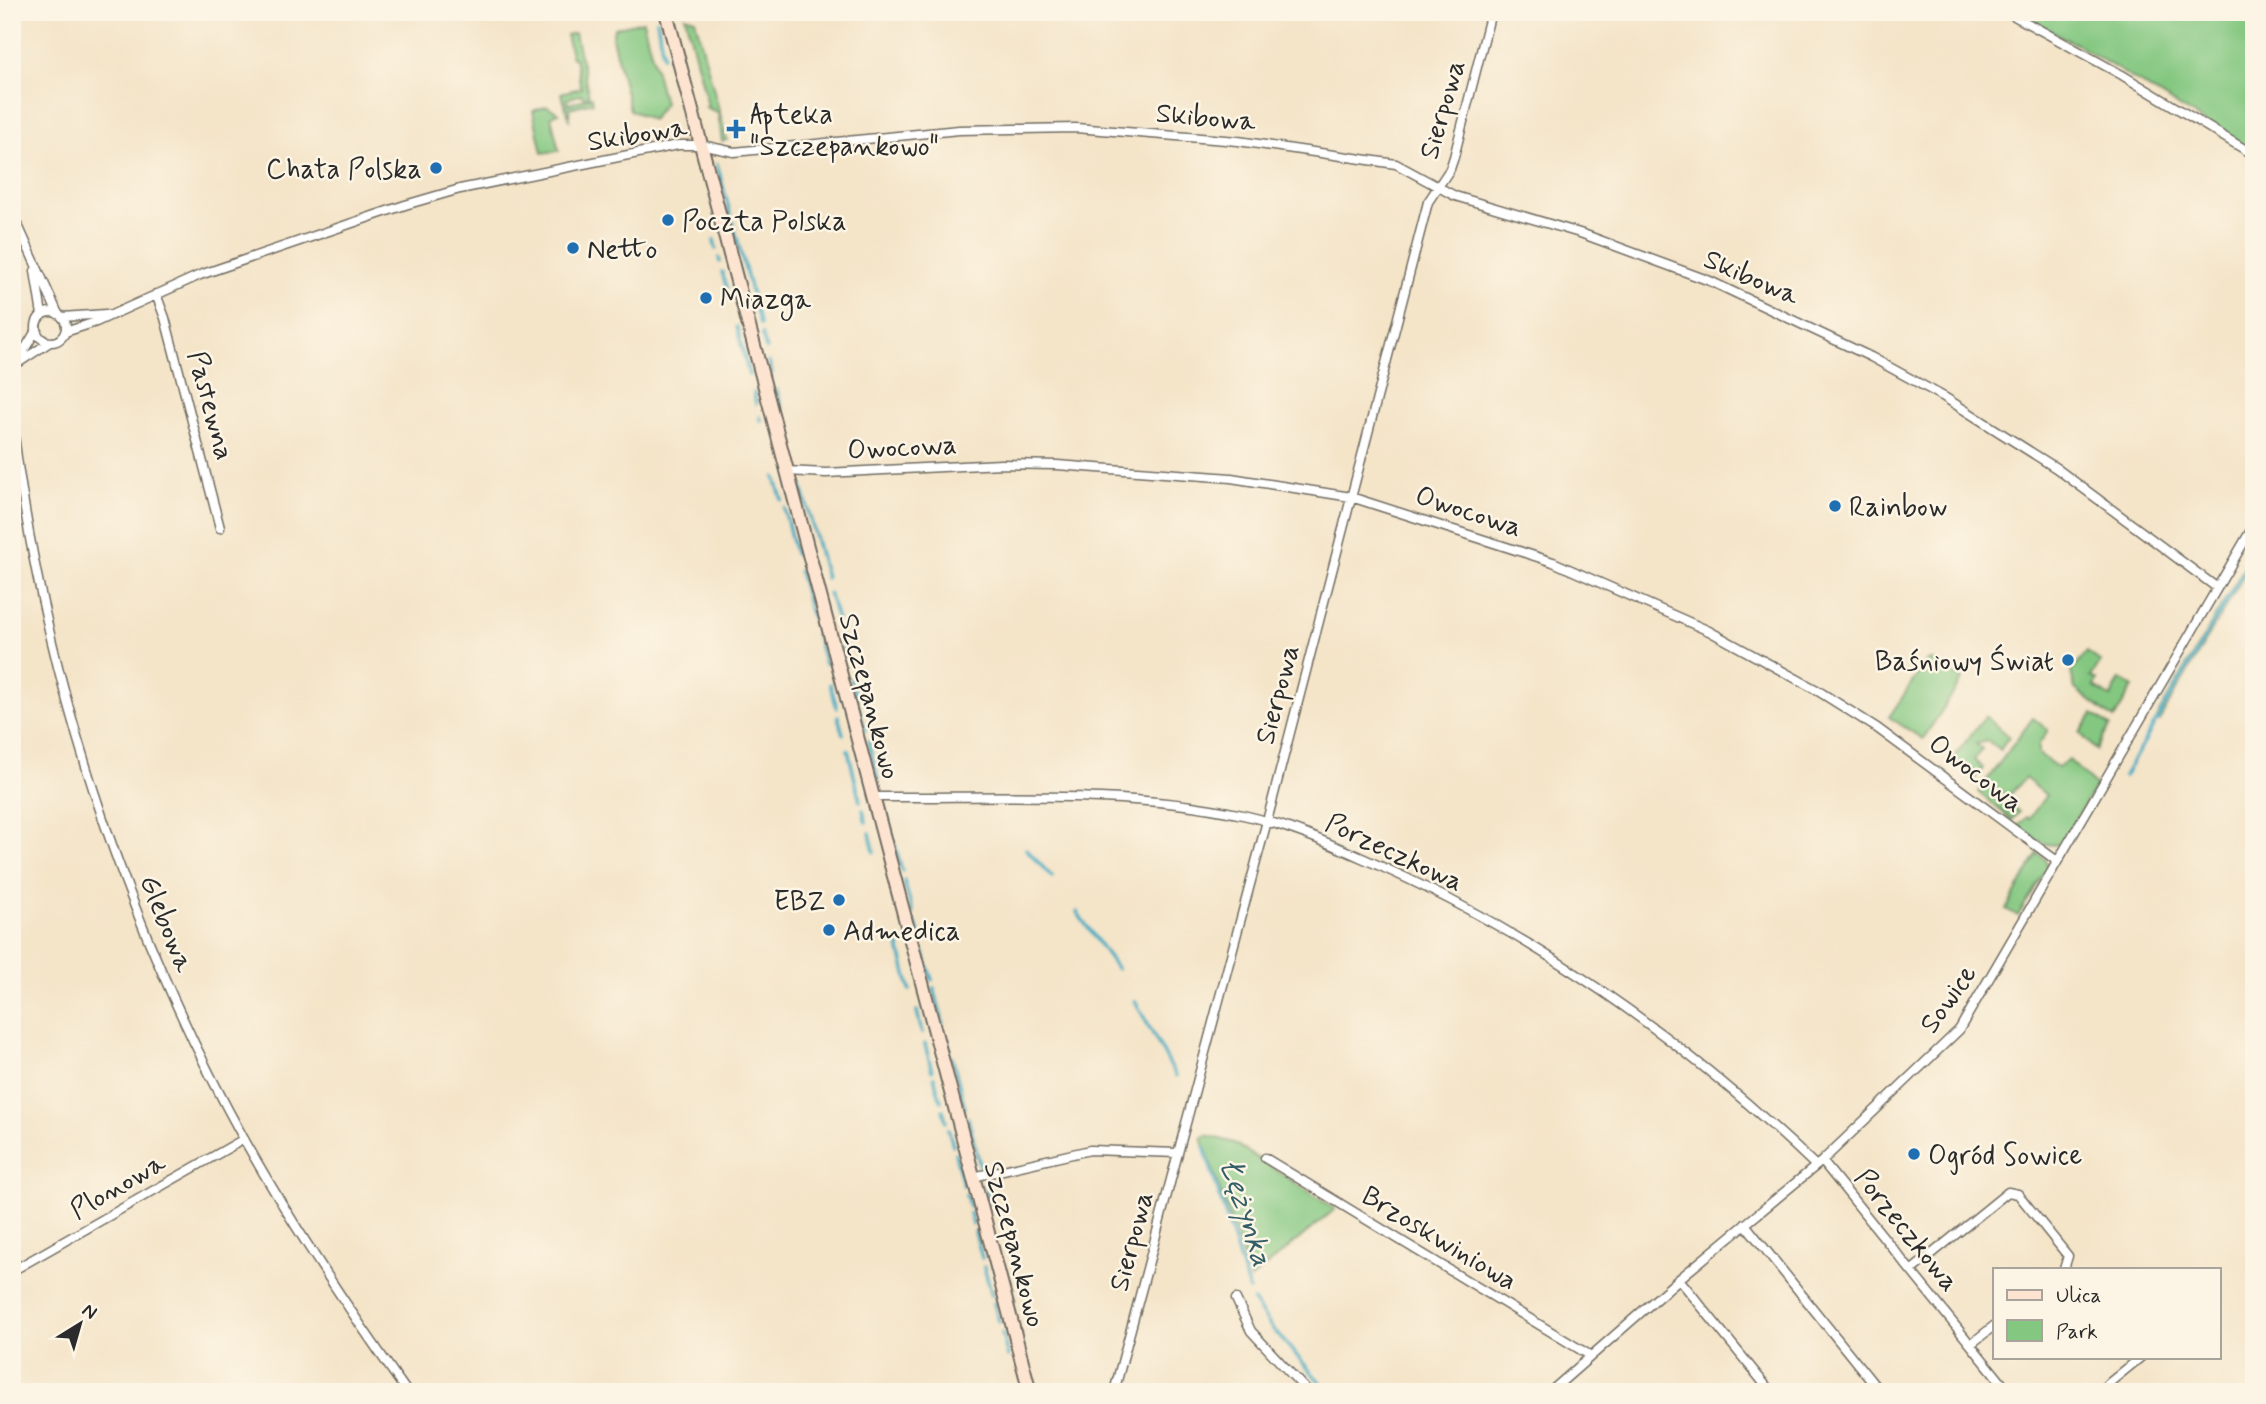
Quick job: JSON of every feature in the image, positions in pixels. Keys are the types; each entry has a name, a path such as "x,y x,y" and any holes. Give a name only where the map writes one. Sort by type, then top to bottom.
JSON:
{"street":[{"name":"Szczepankowo","path":"666,12 1030,1392"},
{"name":"Sierpowa","path":"1114,1392 1267,821 1428,202 1444,179 1454,157 1491,12"},
{"path":"2007,12 2133,81 2254,155"},
{"name":"Skibowa","path":"65,332 96,322 156,294 290,242 453,191 678,145 701,145 734,152 959,130 1107,129 1238,141 1385,162 1409,169 1455,196 1583,234 1700,278 1796,320 1944,397 2056,468 2216,587"},
{"path":"12,212 65,332 59,340 50,342 13,365"},
{"path":"13,365 37,329 42,315 40,283 27,244"},
{"name":"Pastewna","path":"156,294 165,318 220,528"},
{"path":"42,315 50,312 60,316"},
{"name":"Skibowa","path":"60,316 109,314"},
{"path":"37,329 41,338 50,342"},
{"name":"Glebowa","path":"12,420 43,598 73,720 109,836 175,1001 244,1139 309,1250 407,1392"},
{"name":"Owocowa","path":"786,471 825,473 1001,464 1057,465 1223,477 1351,497 1553,562 1724,639 1824,694 1912,751 2057,861"},
{"name":"Sowice","path":"1550,1392 1679,1279 1819,1163 1959,1030 2254,525"},
{"name":"Porzeczkowa","path":"873,797 1134,802 1219,810 1267,821 1374,863 1507,931 1655,1029 1819,1163 1912,1270 2009,1392"},
{"name":"Plonowa","path":"12,1271 244,1139"},
{"path":"973,1177 1090,1150 1177,1153"},
{"name":"Brzoskwiniowa","path":"1265,1158 1591,1356"},
{"path":"1912,1270 2008,1192 2018,1194 2068,1256 2064,1268"},
{"path":"1745,1224 1880,1392"},
{"path":"1679,1279 1771,1392"},
{"path":"1237,1299 1251,1331 1308,1392"},
{"path":"1971,1345 1993,1327"},
{"path":"2098,1392 2140,1358"}],"green space":[{"path":"2014,12 2254,12 2254,152 2076,44"},
{"path":"685,16 695,19 727,140 722,141 718,113 706,107 708,106"},
{"path":"643,21 664,103 652,120 630,110 612,38 614,28"},
{"path":"575,33 589,96 583,97 582,94 567,99 568,104 592,97 593,102 569,108 570,121 561,93 581,88 575,58 572,58 566,35"},
{"path":"547,106 559,113 551,116 559,151 542,153 533,111"},
{"path":"2254,551 2254,558 2159,721 2156,718"},
{"path":"2087,652 2101,662 2091,677 2097,680 2094,687 2111,697 2120,679 2133,687 2114,719 2075,689 2071,672"},
{"path":"1932,660 1962,680 1923,739 1889,717 1927,661"},
{"path":"2093,714 2110,726 2096,750 2080,733"},
{"path":"1985,716 2009,737 2000,750 1988,741 1976,744 1982,749 1974,760 1983,768 1975,778 1952,760"},
{"path":"2033,718 2048,730 2039,744 2039,754 2058,768 2068,759 2096,786 2061,844 2043,843 2018,826 2026,817 2029,819 2046,795 2025,778 2005,800 2019,812 2012,820 1978,792"},
{"path":"2038,853 2045,859 2048,867 2018,916 2006,909"},
{"path":"1206,1135 1234,1143 1335,1209 1251,1279 1202,1138"}],"waterway":[{"path":"657,20 663,56"},
{"path":"717,164 760,325"},
{"path":"714,240 716,249"},
{"path":"719,258 720,262"},
{"path":"722,272 727,288"},
{"path":"737,327 749,375"},
{"path":"762,334 766,349"},
{"path":"769,362 772,373"},
{"path":"777,390 782,408"},
{"path":"754,393 756,404"},
{"path":"787,430 794,458"},
{"path":"775,477 782,500"},
{"path":"802,487 826,578"},
{"path":"784,508 795,554"},
{"path":"2124,776 2254,554"},
{"path":"799,571 812,618"},
{"path":"829,593 837,620"},
{"path":"816,633 825,664"},
{"path":"840,635 847,660"},
{"path":"851,679 865,730"},
{"path":"830,684 837,708"},
{"path":"838,716 843,734"},
{"path":"868,741 878,779"},
{"path":"848,750 860,801"},
{"path":"885,809 902,871"},
{"path":"863,810 866,822"},
{"path":"870,833 874,852"},
{"name":"Łężynka","path":"1026,849 1052,877"},
{"path":"904,881 913,913"},
{"name":"Łężynka","path":"1077,912 1117,969"},
{"path":"915,922 921,940"},
{"path":"898,942 910,990"},
{"path":"923,951 932,980"},
{"path":"934,988 943,1023"},
{"name":"Łężynka","path":"1135,1001 1176,1076"},
{"path":"917,1011 922,1033"},
{"path":"946,1036 949,1047"},
{"path":"925,1044 932,1071"},
{"path":"952,1057 965,1108"},
{"path":"934,1077 941,1101"},
{"path":"943,1110 946,1121"},
{"path":"968,1118 980,1166"},
{"path":"948,1129 953,1145"},
{"name":"Łężynka","path":"1204,1147 1249,1290"},
{"path":"955,1153 963,1185"},
{"path":"985,1182 990,1203"},
{"path":"966,1194 969,1206"},
{"path":"970,1213 973,1224"},
{"path":"975,1232 982,1258"},
{"path":"984,1267 992,1295"},
{"name":"Łężynka","path":"1253,1301 1271,1327 1329,1392"},
{"path":"994,1303 999,1322"},
{"path":"1002,1333 1008,1357"}],"place":[{"name":"Apteka \"Szczepankowo\"","path":"736,129"},
{"name":"Chata Polska","path":"436,168"},
{"name":"Poczta Polska","path":"668,220"},
{"name":"Netto","path":"573,248"},
{"name":"Miazga","path":"706,298"},
{"name":"Rainbow","path":"1835,506"},
{"name":"Baśniowy Świat","path":"2068,660"},
{"name":"EBZ","path":"839,900"},
{"name":"Admedica","path":"829,930"},
{"name":"Ogród Sowice","path":"1914,1154"}]}
